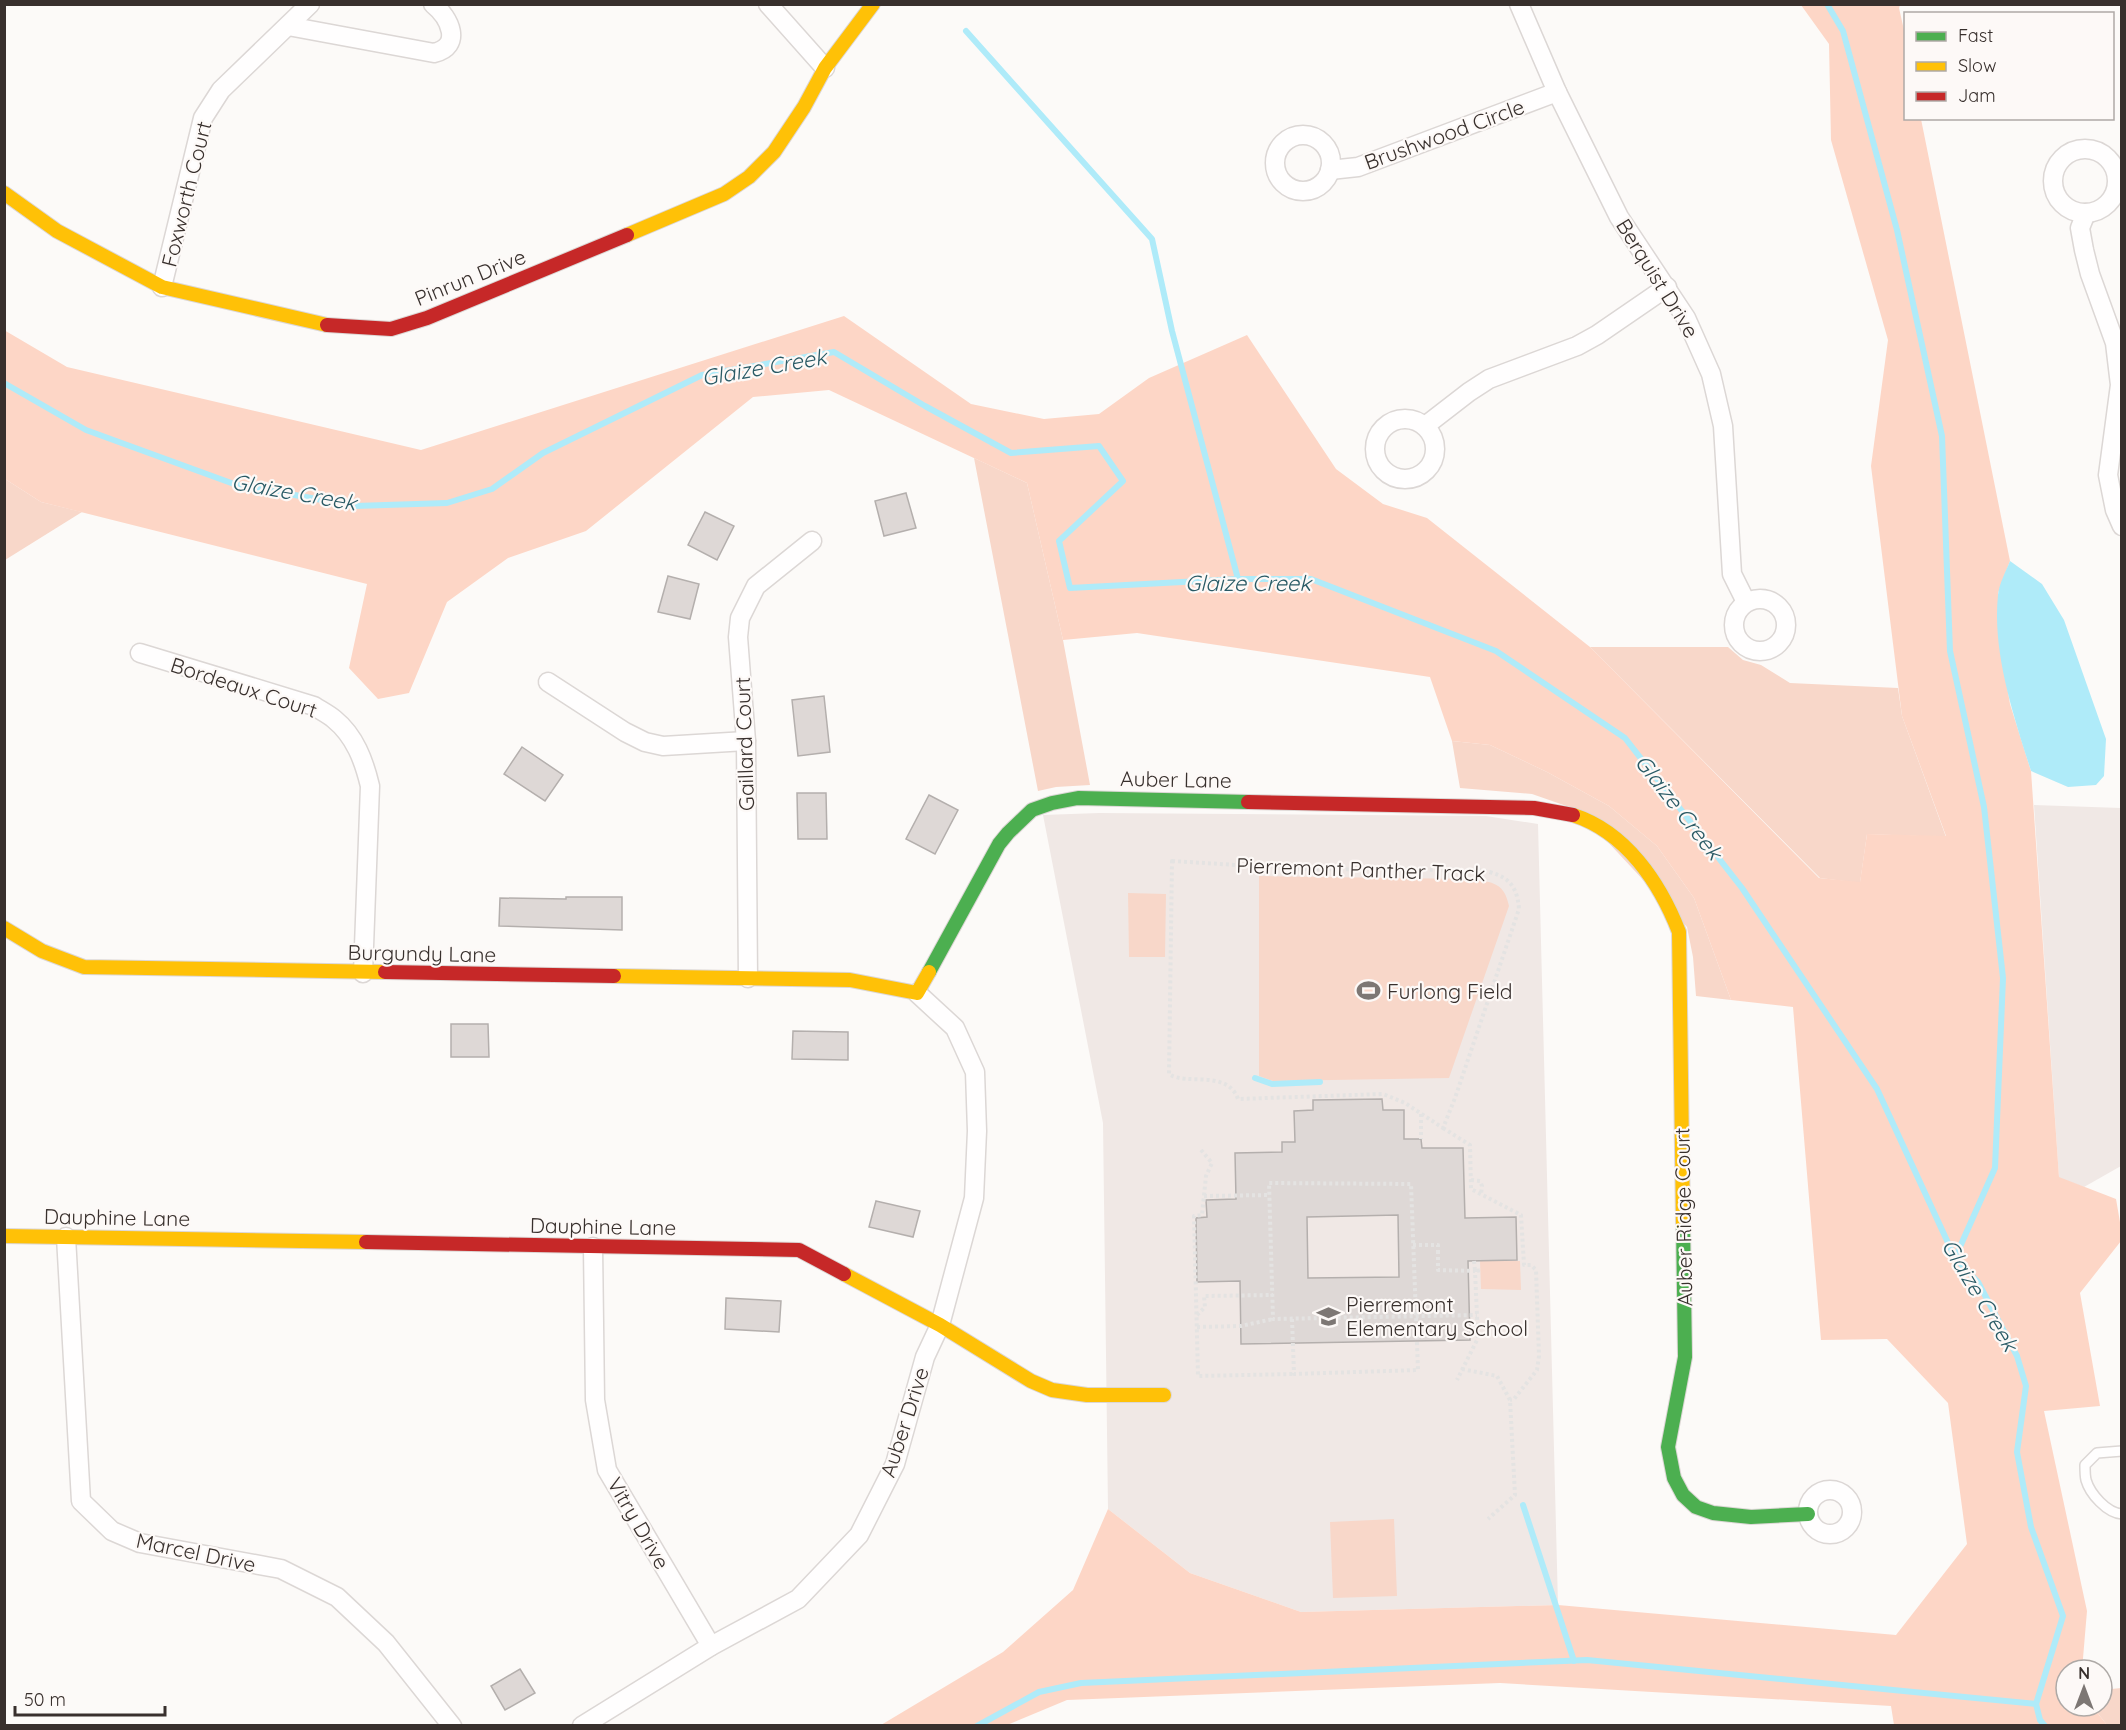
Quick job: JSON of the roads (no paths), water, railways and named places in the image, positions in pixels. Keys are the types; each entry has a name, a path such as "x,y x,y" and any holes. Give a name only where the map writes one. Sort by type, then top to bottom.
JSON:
{"street":[{"name":"Foxworth Court","path":"162,286 203,118 220,90 310,4"},
{"path":"288,27 434,53 441,51 447,45 452,32 442,12 433,4"},
{"path":"768,4 825,68"},
{"name":"Pinrun Drive","path":"4,193 57,231 162,286 330,327 391,330 427,318 724,194 749,177 774,152 804,107 825,68 873,4"},
{"name":"Berquist Drive","path":"1519,4 1557,92 1619,217 1667,287 1699,343 1714,385 1723,426 1732,574 1746,602"},
{"name":"Brushwood Circle","path":"1330,170 1358,167 1557,92"},
{"path":"2086,213 2080,228 2084,250 2118,348 2120,385 2109,475 2115,510 2121,526"},
{"path":"1425,426 1489,379 1577,346 1598,335 1667,287"},
{"name":"Gaillard Court","path":"748,978 746,741 738,637 740,618 756,586 812,541"},
{"name":"Bordeaux Court","path":"140,653 314,706 335,719 350,737 363,758 370,786 363,974"},
{"path":"548,682 625,732 645,742 663,746 746,741"},
{"name":"Auber Lane","path":"917,993 999,844 1016,821 1034,809 1055,801 1077,798 1534,808 1561,811 1582,818 1603,831"},
{"name":"Auber Ridge Court","path":"1603,831 1631,853 1662,892 1679,933 1685,1357 1684,1373 1670,1427 1668,1445 1671,1468 1677,1487 1689,1504 1710,1514 1729,1518 1808,1514"},
{"name":"Burgundy Lane","path":"4,928 25,944 56,959 84,968 850,980 917,993"},
{"name":"Auber Drive","path":"582,1725 711,1646 798,1599 859,1535 895,1464 925,1357 940,1325 974,1197 977,1131 975,1072 955,1028 917,993"},
{"name":"Dauphine Lane","path":"4,1236 799,1250 940,1325 1031,1381 1052,1390 1088,1395 1164,1395"},
{"name":"Marcel Drive","path":"66,1238 81,1501 112,1532 140,1543 281,1569 337,1597 386,1643 452,1725"},
{"name":"Vitry Drive","path":"593,1247 595,1400 607,1470 711,1646"}],"lane":[{"path":"2121,1451 2097,1453 2085,1465 2086,1482 2100,1502 2117,1514 2121,1514"}],"water":[{"path":"2010,561 2042,584 2064,620 2106,739 2104,776 2096,785 2068,787 2031,771 2006,684 1998,639 1998,595"}],"waterway":[{"path":"1827,4 1843,31 1897,230 1942,436 1950,651 1984,807 2003,978 1995,1168 1955,1258"},
{"path":"966,31 1152,239 1172,331 1238,579"},
{"name":"Glaize Creek","path":"4,383 86,430 234,484 355,506 447,503 492,489 543,453 702,375 834,352 925,406 1011,453 1099,446 1123,481 1059,541 1070,588 1238,579 1311,579 1496,651 1625,738 1742,888 1877,1089 1955,1258 1978,1282 2017,1356 2026,1386 2017,1452 2031,1527 2063,1616 2036,1704 2040,1720 2045,1726"},
{"path":"1255,1078 1272,1084 1320,1082"},
{"path":"1523,1505 1574,1661"},
{"path":"977,1726 1039,1692 1081,1683 1587,1660 2036,1704"}],"place":[{"name":"Furlong Field","path":"1369,991"},
{"name":"Pierremont Elementary School","path":"1328,1316"}]}
